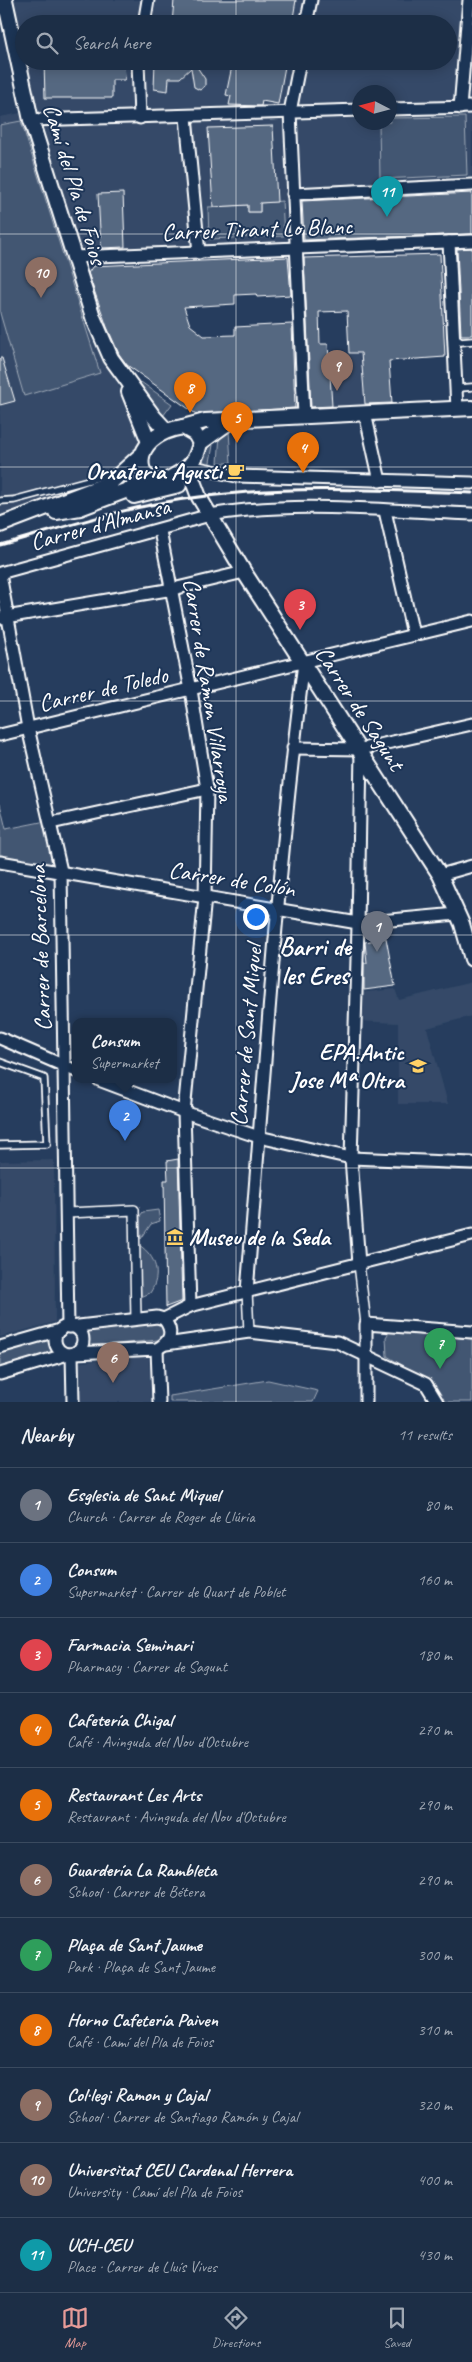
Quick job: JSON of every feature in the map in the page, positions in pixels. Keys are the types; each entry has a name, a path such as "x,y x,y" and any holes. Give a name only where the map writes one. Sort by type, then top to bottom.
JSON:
{"street":[{"name":"Camí del Pla de Foios","path":"5,0 15,46"},
{"path":"146,15 148,0"},
{"path":"308,15 311,0"},
{"path":"460,108 466,84 468,61 469,0"},
{"name":"Camí del Pla de Foios","path":"20,70 31,120 92,317 111,358 122,375 166,430"},
{"path":"138,70 140,118"},
{"path":"298,70 290,112 304,416"},
{"path":"397,109 472,107"},
{"path":"31,120 186,117 352,110"},
{"path":"186,117 199,253"},
{"path":"293,194 472,185"},
{"name":"Carrer Tirant Lo Blanc","path":"73,256 199,253 472,241"},
{"path":"449,242 457,409"},
{"name":"Camí del Pla de Foios","path":"122,375 148,442"},
{"path":"0,525 21,519 93,491 124,472 141,455 148,442 166,430 205,421 472,408"},
{"path":"365,413 380,481"},
{"path":"193,468 200,443 232,420"},
{"path":"183,427 194,434 200,443"},
{"path":"141,455 140,465 144,473 159,480 180,485 198,494"},
{"path":"80,508 193,468 236,476 472,483"},
{"name":"Carrer de Sagunt","path":"193,468 198,494 244,572 361,749 440,875 464,920 471,953"},
{"path":"21,519 80,508 180,485"},
{"name":"Carrer d'Almansa","path":"0,573 160,531 210,515 232,511 309,507 472,514"},
{"path":"385,511 413,634"},
{"name":"Carrer de Ramon Villarroya","path":"160,531 173,590 207,789 204,897 184,1112 190,1306"},
{"path":"3,617 173,590 244,572"},
{"name":"Carrer de Barcelona","path":"0,573 3,617 61,871 65,1066 66,1328"},
{"name":"Carrer de Toledo","path":"0,735 304,664 413,634 472,621"},
{"name":"Carrer de Sant Miquel","path":"248,1291 278,907 293,748 304,664"},
{"path":"293,748 361,749 472,724"},
{"path":"361,749 351,1158 359,1264 366,1324 366,1402"},
{"path":"51,823 207,789"},
{"name":"Carrer de Colón","path":"0,862 204,897 278,907 358,923 464,920"},
{"path":"440,875 472,866"},
{"path":"0,1038 72,1069"},
{"path":"107,1083 184,1112 260,1137 351,1158 472,1163"},
{"path":"66,1213 134,1210 136,1320"},
{"path":"0,1347 66,1328 136,1320 164,1319 190,1306 472,1235"},
{"path":"248,1291 249,1332"},
{"path":"159,1402 162,1346 171,1334 171,1327 164,1319"},
{"path":"366,1324 472,1332"},
{"path":"66,1328 55,1338 56,1347 72,1354"},
{"path":"66,1328 77,1330 82,1336 81,1348 72,1354"},
{"path":"0,1374 72,1354 162,1346 249,1332 336,1342 426,1384 437,1402"},
{"path":"72,1354 73,1402"}],"lane":[{"path":"453,335 461,342 472,341"},
{"path":"456,392 460,388 472,387"},
{"path":"0,501 14,500 124,472"},
{"path":"0,1062 44,1078 47,1144 0,1145"}],"shaded area":[{"path":"5,0 472,0 472,241 73,257 24,70 457,70 457,15 15,15 15,38"},
{"path":"26,112 90,327 145,440 120,470 73,495 0,521 0,117"},
{"path":"465,117 467,175 380,179 379,130 397,130 397,118"},
{"path":"21,121 100,373 24,396 0,313 0,125"},
{"path":"282,201 284,236 209,239 208,207 248,205 248,212 260,212 260,203"},
{"path":"361,353 365,405 311,409 310,377 330,376 329,354"},
{"path":"141,382 172,404 163,416 150,403 140,385"},
{"path":"229,430 231,463 218,463 220,434"},
{"path":"209,444 213,445 209,468 200,464 200,461"},
{"path":"0,804 6,829 46,821 57,868 0,860"},
{"name":"EPA.Antic Jose Mª Oltra","path":"472,982 472,1016 427,1028 448,1104 398,1104 398,1023 355,1021 356,993 395,989 399,1000"},
{"path":"54,1160 55,1322 0,1337 0,1161"},
{"path":"158,1210 160,1221 151,1224 141,1239 140,1216 143,1212"},
{"path":"139,1245 150,1255 156,1273 154,1286 150,1293 141,1297"},
{"path":"156,1322 163,1326 165,1332 158,1340 85,1347 86,1336 83,1331"},
{"path":"390,1331 472,1339 472,1402 444,1402 428,1381 387,1356 386,1337"},
{"path":"49,1336 48,1342 53,1355 0,1370 0,1350"},
{"path":"132,1356 149,1358 151,1402 76,1402 74,1363"},
{"path":"268,1380 318,1391 313,1402 170,1402 170,1396"}],"building":[{"path":"174,0 296,0 294,15 173,15"},
{"path":"44,70 124,70 125,80 112,80 112,98 45,98"},
{"path":"155,70 189,70 180,78 169,78 168,91 154,89"},
{"path":"191,70 199,70 205,79 205,86 200,90 194,87"},
{"path":"231,70 284,70 278,104 262,101 261,106 229,105 231,96 226,95"},
{"path":"273,126 277,202 260,203 260,212 248,212 248,205 213,207 208,128"},
{"path":"123,193 125,247 101,248 98,194"},
{"path":"472,193 472,234 304,240 302,201"},
{"path":"472,248 472,335 461,335 457,249"},
{"path":"440,254 445,357 389,361 392,403 365,404 361,353 349,353 347,311 319,312 320,344 328,344 332,406 311,407 304,258"},
{"path":"288,257 291,295 257,297 256,294 235,295 235,304 184,307 190,325 204,336 235,335 235,327 292,324 295,408 196,414 127,365 119,354 107,327 88,273 93,266"},
{"path":"0,358 2,358 15,401 0,405"},
{"path":"386,938 395,986 364,990 364,963 367,963 365,942"},
{"path":"178,1159 182,1301 166,1307 164,1180 168,1180 167,1161"}],"railway":[{"path":"0,545 148,505 233,493 301,490 472,493"}],"place":[{"name":"UCH-CEU","path":"387,217"},
{"name":"Universitat CEU Cardenal Herrera","path":"41,298"},
{"name":"Col·legi Ramon y Cajal","path":"337,391"},
{"name":"Horno Cafetería Paiven","path":"190,413"},
{"name":"Restaurant Les Arts","path":"237,443"},
{"name":"Orxateria Agustí","path":"236,471"},
{"name":"Cafetería Chigal","path":"303,473"},
{"name":"Farmacia Seminari","path":"300,630"},
{"name":"Esglesia de Sant Miquel","path":"377,952"},
{"name":"EPA.Antic Jose Mª Oltra","path":"418,1066"},
{"name":"Consum","path":"125,1141"},
{"name":"Museu de la Seda","path":"175,1237"},
{"name":"Plaça de Sant Jaume","path":"440,1369"},
{"name":"Guardería La Rambleta","path":"113,1383"}],"district":[{"name":"Barri de les Eres","path":"315,960"}]}
